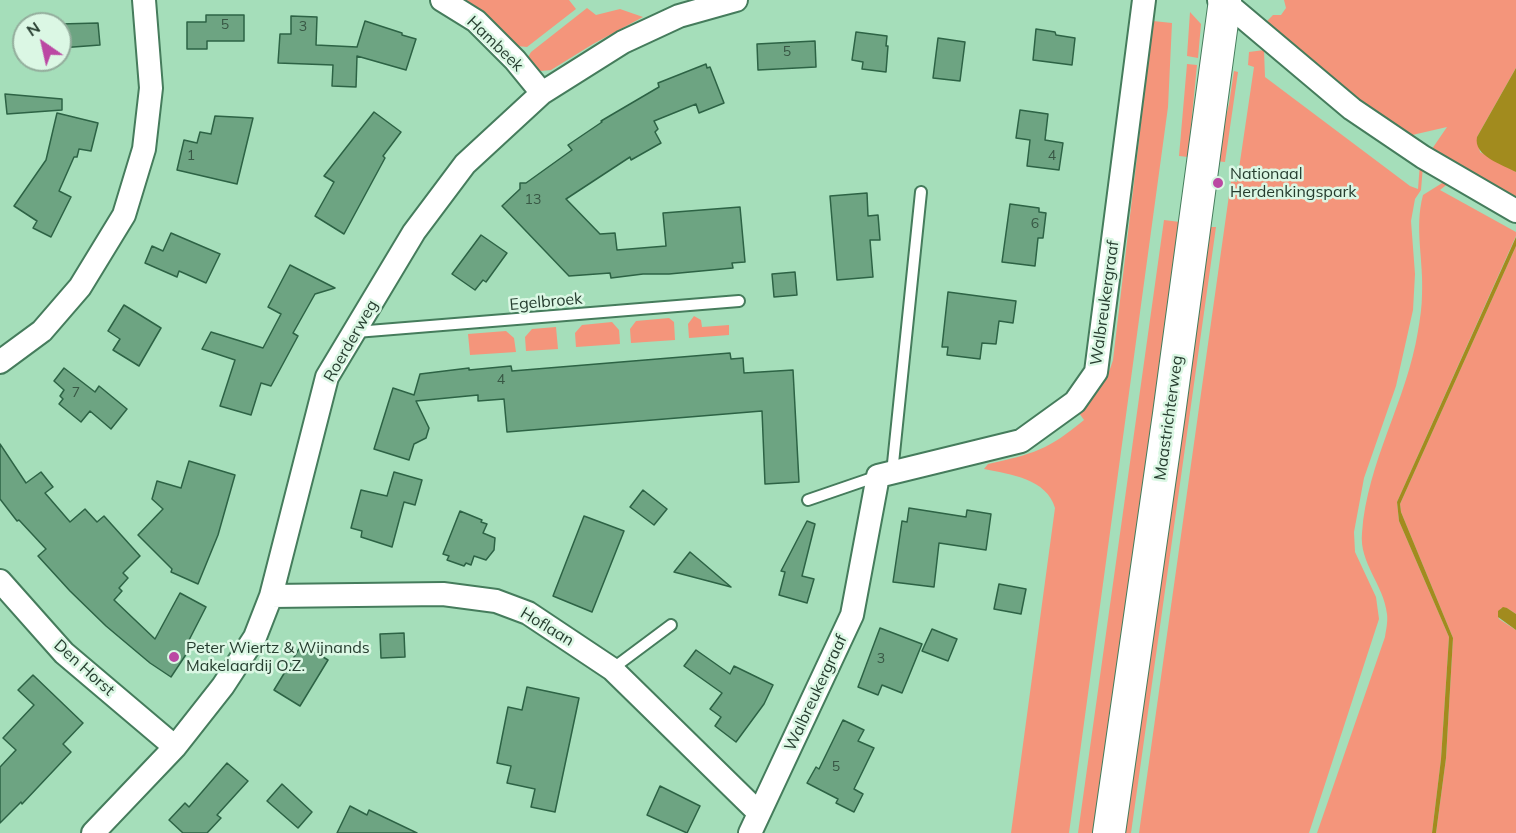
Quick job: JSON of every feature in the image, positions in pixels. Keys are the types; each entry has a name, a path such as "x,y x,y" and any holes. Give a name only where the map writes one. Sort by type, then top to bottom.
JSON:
{"main road":[{"name":"Maastrichterweg","path":"1109,833 1171,403 1223,1"}],"street":[{"path":"0,362 42,331 80,287 124,215 144,149 151,88 144,0"},
{"name":"Hambeek","path":"442,0 476,21 515,60 542,93"},
{"name":"Roerderweg","path":"95,832 175,747 223,686 255,637 271,596 327,377 414,232 465,164 542,93 623,42 679,16 736,0"},
{"name":"Walbreukergraaf","path":"750,833 852,615 885,475 1021,441 1075,402 1095,372 1144,0"},
{"name":"Maastrichterweg","path":"1223,1 1352,109 1423,157 1516,211"},
{"name":"Den Horst","path":"0,581 64,652 175,747"},
{"name":"Hoflaan","path":"271,596 443,594 496,601 528,613 612,669 759,813"}],"lane":[{"name":"Walbreukergraaf","path":"808,500 885,475 921,192"},
{"name":"Egelbroek","path":"356,332 739,301"},
{"path":"612,669 671,625"}],"shaded area":[{"path":"466,0 569,0 576,9 527,47 517,46 499,26"},
{"path":"1284,0 1516,0 1516,68 1477,137 1480,152 1516,172 1516,201 1434,153 1432,149 1447,127 1408,136 1326,76 1267,21 1273,15 1281,15 1286,8"},
{"path":"587,8 596,15 620,9 643,17 551,70 541,71 532,66 527,59 531,52"},
{"path":"1190,12 1201,24 1198,58 1187,56"},
{"path":"1153,21 1172,23 1168,107 1069,833 1011,833 1055,508 1051,498 1036,484 1016,476 984,469 988,464 1029,454 1050,444 1084,420 1079,413 1100,389 1110,368 1113,360"},
{"path":"1264,50 1265,77 1410,186 1418,189 1420,163 1423,166 1421,190 1415,199 1411,221 1415,274 1413,310 1396,386 1364,478 1354,532 1355,552 1376,597 1379,619 1309,833 1139,833 1231,181 1237,182 1254,67 1248,65 1249,52"},
{"path":"1187,64 1197,65 1188,157 1179,156"},
{"path":"1516,68 1516,172 1484,155 1477,144 1477,137"},
{"path":"1234,71 1238,72 1225,162 1215,161 1229,104"},
{"path":"1447,180 1450,182 1440,190 1516,232 1516,236 1397,502 1399,521 1449,637 1441,759 1432,833 1317,833 1385,637 1387,614 1385,603 1362,544 1365,507 1379,456 1413,357 1418,331 1422,304 1419,220 1423,195"},
{"path":"1164,220 1180,222 1157,399 1095,833 1078,833"},
{"path":"1209,227 1216,227 1131,833 1125,833"},
{"path":"1516,237 1516,246 1400,504 1401,512 1453,638 1446,758 1436,833 1432,833 1441,759 1449,637 1399,521 1397,502"},
{"path":"1516,246 1516,614 1507,608 1501,608 1498,615 1499,619 1516,630 1516,833 1436,833 1446,758 1453,638 1401,512 1400,504"},
{"path":"694,316 701,320 702,327 729,325 729,335 689,338 688,324"},
{"path":"669,318 674,322 675,340 631,343 630,329 636,321"},
{"path":"612,322 619,330 620,344 576,347 575,333 582,325"},
{"path":"556,327 558,349 526,351 525,337 532,329"},
{"path":"506,331 514,338 516,352 470,355 468,334"},
{"path":"1503,607 1516,614 1516,630 1498,617 1498,611"}],"building":[{"path":"206,15 244,15 244,41 207,41 207,49 187,49 187,22 206,22"},
{"path":"291,16 317,17 316,45 357,47 365,21 416,39 406,70 357,56 356,87 332,86 333,65 278,63 280,34 291,34"},
{"path":"98,23 100,45 72,47 72,24"},
{"path":"1036,29 1075,38 1072,65 1033,60"},
{"path":"856,32 887,36 886,72 862,69 863,62 852,60"},
{"path":"938,38 965,42 960,81 933,78"},
{"path":"815,41 816,67 758,70 757,44"},
{"path":"706,64 707,68 710,67 724,103 699,113 696,104 654,121 658,129 655,132 661,143 631,160 630,157 566,199 600,234 615,233 617,250 666,246 663,213 740,207 745,262 732,263 733,268 669,274 611,278 610,273 569,276 502,206 520,189 520,183 526,183 572,150 568,145 601,121 659,87 658,83"},
{"path":"5,94 62,99 62,110 7,114"},
{"path":"1020,110 1048,114 1045,140 1063,143 1059,170 1027,166 1030,140 1016,138"},
{"path":"374,112 401,132 383,156 385,158 344,234 315,216 334,182 324,176"},
{"path":"57,113 98,123 91,151 79,149 59,191 71,197 51,237 33,228 37,221 14,206 46,160"},
{"path":"215,116 253,118 237,184 177,170 184,140 197,143 200,132 211,134"},
{"path":"867,193 868,216 878,215 880,240 870,240 873,277 837,280 830,196"},
{"path":"1010,204 1039,208 1039,212 1046,213 1043,238 1038,238 1035,266 1002,262"},
{"path":"171,233 220,254 206,283 179,271 177,277 145,263 152,246 163,251"},
{"path":"481,235 507,253 486,282 483,280 475,290 452,274"},
{"path":"290,265 335,288 315,294 293,333 298,336 271,386 261,383 251,415 220,406 235,360 202,349 211,332 263,348 281,314 268,307"},
{"path":"795,272 797,295 774,297 772,274"},
{"path":"948,292 1016,301 1013,323 999,321 996,344 982,343 980,359 947,355 948,347 942,347"},
{"path":"124,305 161,328 139,366 113,350 120,339 108,331"},
{"path":"730,353 731,359 743,358 744,373 793,370 799,482 765,484 762,411 507,432 504,399 478,401 478,395 416,401 429,428 426,438 414,444 409,460 374,449 393,388 414,395 420,374 511,366 512,371"},
{"path":"64,368 95,392 99,386 127,409 111,429 90,411 81,422 59,404 63,399 60,396 64,390 54,381"},
{"path":"0,444 26,483 41,472 53,487 45,493 70,522 85,509 97,522 104,516 140,556 123,573 128,578 119,588 122,591 114,600 155,639 180,593 206,607 187,644 191,647 171,677 150,663 106,626 38,556 46,549 19,520 17,521 0,499"},
{"path":"189,461 235,475 218,535 198,584 171,572 172,569 138,535 163,509 152,499 157,481 181,488"},
{"path":"394,472 422,480 415,505 404,502 392,547 361,537 362,531 351,528 361,490 387,496"},
{"path":"643,490 667,509 654,525 630,507"},
{"path":"909,508 966,517 967,510 991,514 986,550 939,543 934,587 893,582 902,521 907,522"},
{"path":"460,511 482,520 481,522 487,524 483,533 495,538 494,550 486,560 474,556 471,565 466,563 464,566 447,560 449,556 443,554"},
{"path":"584,516 624,531 592,612 553,596"},
{"path":"807,521 815,524 802,576 814,579 807,603 779,595 785,572 781,571"},
{"path":"690,552 731,587 674,572"},
{"path":"999,584 1026,589 1021,614 994,609"},
{"path":"880,628 922,644 902,693 882,685 878,695 858,687"},
{"path":"932,629 957,639 948,661 922,651"},
{"path":"404,633 405,657 381,658 380,634"},
{"path":"302,644 328,660 300,706 274,690"},
{"path":"696,650 730,674 734,666 773,685 764,704 736,742 715,726 721,717 710,709 722,693 684,666"},
{"path":"33,675 83,723 63,744 71,752 22,804 21,802 0,823 0,767 16,750 3,738 34,705 18,690"},
{"path":"527,687 579,698 555,812 531,807 535,789 507,783 511,766 497,763 508,707 522,710"},
{"path":"843,720 864,730 858,741 874,748 854,789 863,794 854,812 836,803 838,799 807,783 816,767 819,769"},
{"path":"227,763 248,781 217,815 221,818 207,833 183,833 169,820 185,803 189,807"},
{"path":"282,784 312,812 298,828 267,801"},
{"path":"660,786 700,806 687,833 647,815"},
{"path":"350,806 367,815 369,810 417,833 337,833"}],"place":[{"name":"Nationaal Herdenkingspark","path":"1218,183"},
{"name":"Peter Wiertz & Wijnands Makelaardij O.Z.","path":"174,657"}]}
